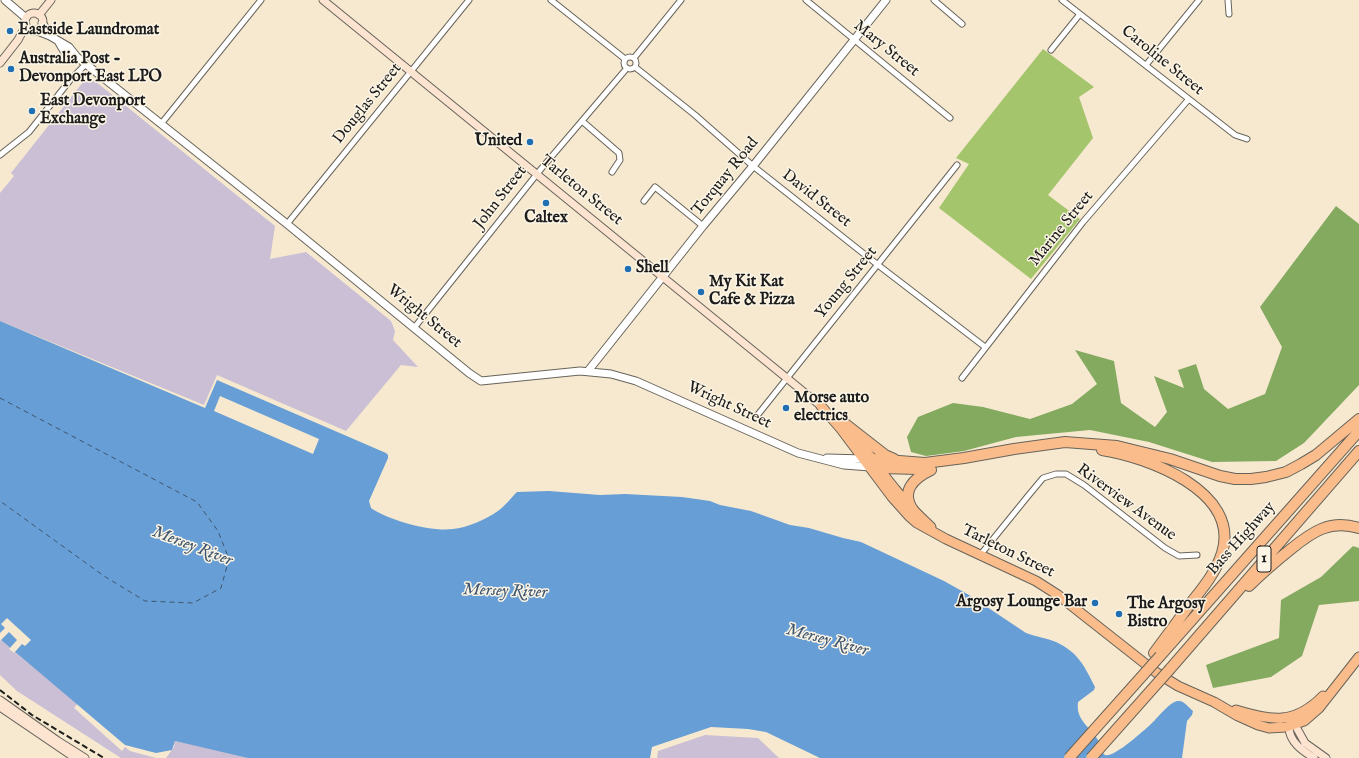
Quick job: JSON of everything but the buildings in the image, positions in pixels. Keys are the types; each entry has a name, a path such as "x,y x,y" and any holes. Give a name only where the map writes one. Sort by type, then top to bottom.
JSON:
{"highway":[{"name":"Tarleton Street","path":"821,406 844,423 872,463 887,491 909,516 921,526 1024,574 1047,588 1157,673 1178,686 1214,702 1260,717 1291,723"},
{"name":"Tarleton Street","path":"821,406 913,510 938,535"},
{"path":"872,463 896,460 925,463 1065,442 1117,446 1170,459 1220,476 1235,479 1250,479 1286,472 1302,464 1316,455 1359,419"},
{"path":"844,423 885,455 896,460"},
{"name":"Bass Highway","path":"1157,654 1359,430"},
{"path":"1014,449 1090,448 1114,452 1140,459 1161,468 1195,487 1213,503 1220,515 1223,532 1222,551 1211,577 1157,654 1119,702 1069,758"},
{"name":"Bass Highway","path":"1091,758 1359,451"},
{"path":"913,510 908,500 908,491 911,485 920,476 940,466 964,458"},
{"path":"872,463 918,469 940,466"},
{"path":"1206,628 1272,563 1304,538 1319,529 1334,525 1349,525 1359,528"},
{"path":"1291,723 1321,698 1345,674 1359,656"}],"main road":[{"path":"39,15 51,0"},
{"name":"Tarleton Street","path":"323,0 412,71 821,406"},
{"path":"0,63 23,32 30,14 35,13 39,15 42,19 41,26 33,30 12,48"},
{"path":"26,21 28,28 33,30"},
{"path":"0,700 84,758"},
{"path":"0,707 75,758"},
{"path":"1291,723 1289,733 1295,743 1314,758"},
{"path":"1291,723 1305,743 1326,758"}],"street":[{"path":"5,0 26,21"},
{"path":"161,124 261,0"},
{"name":"Douglas Street","path":"287,224 469,0"},
{"path":"551,0 625,59"},
{"path":"634,58 681,0"},
{"name":"Mary Street","path":"806,0 950,118"},
{"name":"Torquay Road","path":"588,371 886,0"},
{"path":"934,0 962,24"},
{"name":"Caroline Street","path":"1062,0 1146,65 1188,100 1235,135 1247,139"},
{"path":"1146,65 1199,0"},
{"path":"1228,0 1230,14"},
{"path":"1051,50 1080,14"},
{"name":"Wright Street","path":"42,23 64,51 77,57 86,64 287,224 469,373 481,380 488,381 564,372 588,371 611,374 636,381 788,449 813,457 872,463"},
{"name":"Wright Street","path":"33,30 56,40"},
{"path":"625,59 628,57 634,58"},
{"path":"625,59 624,63 627,68 631,69 635,67 637,63 634,58"},
{"path":"0,155 29,132 71,79 86,64"},
{"name":"David Street","path":"635,67 695,115 753,166 985,348"},
{"name":"John Street","path":"414,328 536,174 627,68"},
{"name":"Marine Street","path":"962,378 1083,222 1188,100"},
{"path":"582,122 619,153 620,160 612,172"},
{"name":"Young Street","path":"756,417 957,165"},
{"path":"644,201 655,187 703,226"},
{"name":"Riverview Avenue","path":"981,554 1044,478 1056,474 1066,474 1084,485 1165,548 1179,556 1196,555"}],"shaded area":[{"path":"95,81 275,226 270,259 306,252 391,321 395,331 393,340 418,367 401,365 346,431 217,375 204,405 0,321 0,193 14,176 11,173 83,82"},
{"path":"0,612 78,703 74,708 122,751 125,747 130,751 156,758 121,758 17,691 0,675"},
{"path":"705,735 758,738 779,758 657,758 658,751"},
{"path":"175,741 256,758 166,758 174,747"}],"green space":[{"path":"1043,49 1094,87 1079,97 1093,138 1048,195 1080,219 1031,279 939,208 969,164 956,158"},
{"path":"1336,206 1359,224 1359,385 1304,443 1276,461 1212,462 1149,442 1090,430 1016,437 964,451 926,456 911,452 907,437 918,417 953,403 983,407 1030,419 1072,404 1097,384 1075,350 1114,361 1121,403 1155,427 1167,412 1154,376 1184,388 1178,370 1196,364 1204,389 1228,409 1265,394 1282,347 1260,307"},
{"path":"1353,546 1359,548 1359,601 1319,605 1302,656 1271,677 1213,688 1206,665 1279,638 1281,600 1321,577"}],"water":[{"name":"Mersey River","path":"0,321 205,408 217,380 386,453 388,458 369,501 371,508 399,521 422,527 434,529 453,529 464,527 476,523 498,511 517,492 549,491 600,495 625,494 682,497 710,501 720,505 751,511 790,525 809,528 861,542 944,581 969,595 1026,633 1049,639 1070,650 1080,661 1095,687 1094,690 1078,702 1079,715 1098,740 1105,755 1115,752 1128,743 1150,725 1174,702 1180,701 1184,703 1193,711 1192,715 1187,721 1182,758 820,758 766,732 748,729 711,727 652,747 650,758 248,758 175,741 172,750 156,753 125,745 0,639"}],"pier":[{"path":"220,396 319,439 313,454 214,411"},
{"path":"7,618 31,640 25,646 22,644 14,653 9,649 17,640 9,632 0,641 0,633 5,628 1,624"}],"ferry route":[{"path":"0,398 197,502 218,531 229,559 221,588 193,603 145,601 104,576 0,501"}],"railway":[{"path":"0,690 32,715 104,758"}],"place":[{"name":"Eastside Laundromat","path":"10,31"},
{"name":"Australia Post - Devonport East LPO","path":"11,69"},
{"name":"East Devonport Exchange","path":"32,111"},
{"name":"United","path":"530,142"},
{"name":"Caltex","path":"546,203"},
{"name":"Shell","path":"628,269"},
{"name":"My Kit Kat Cafe & Pizza","path":"701,292"},
{"name":"Morse auto electrics","path":"786,408"},
{"name":"Argosy Lounge Bar","path":"1095,603"},
{"name":"The Argosy Bistro","path":"1119,614"}]}
